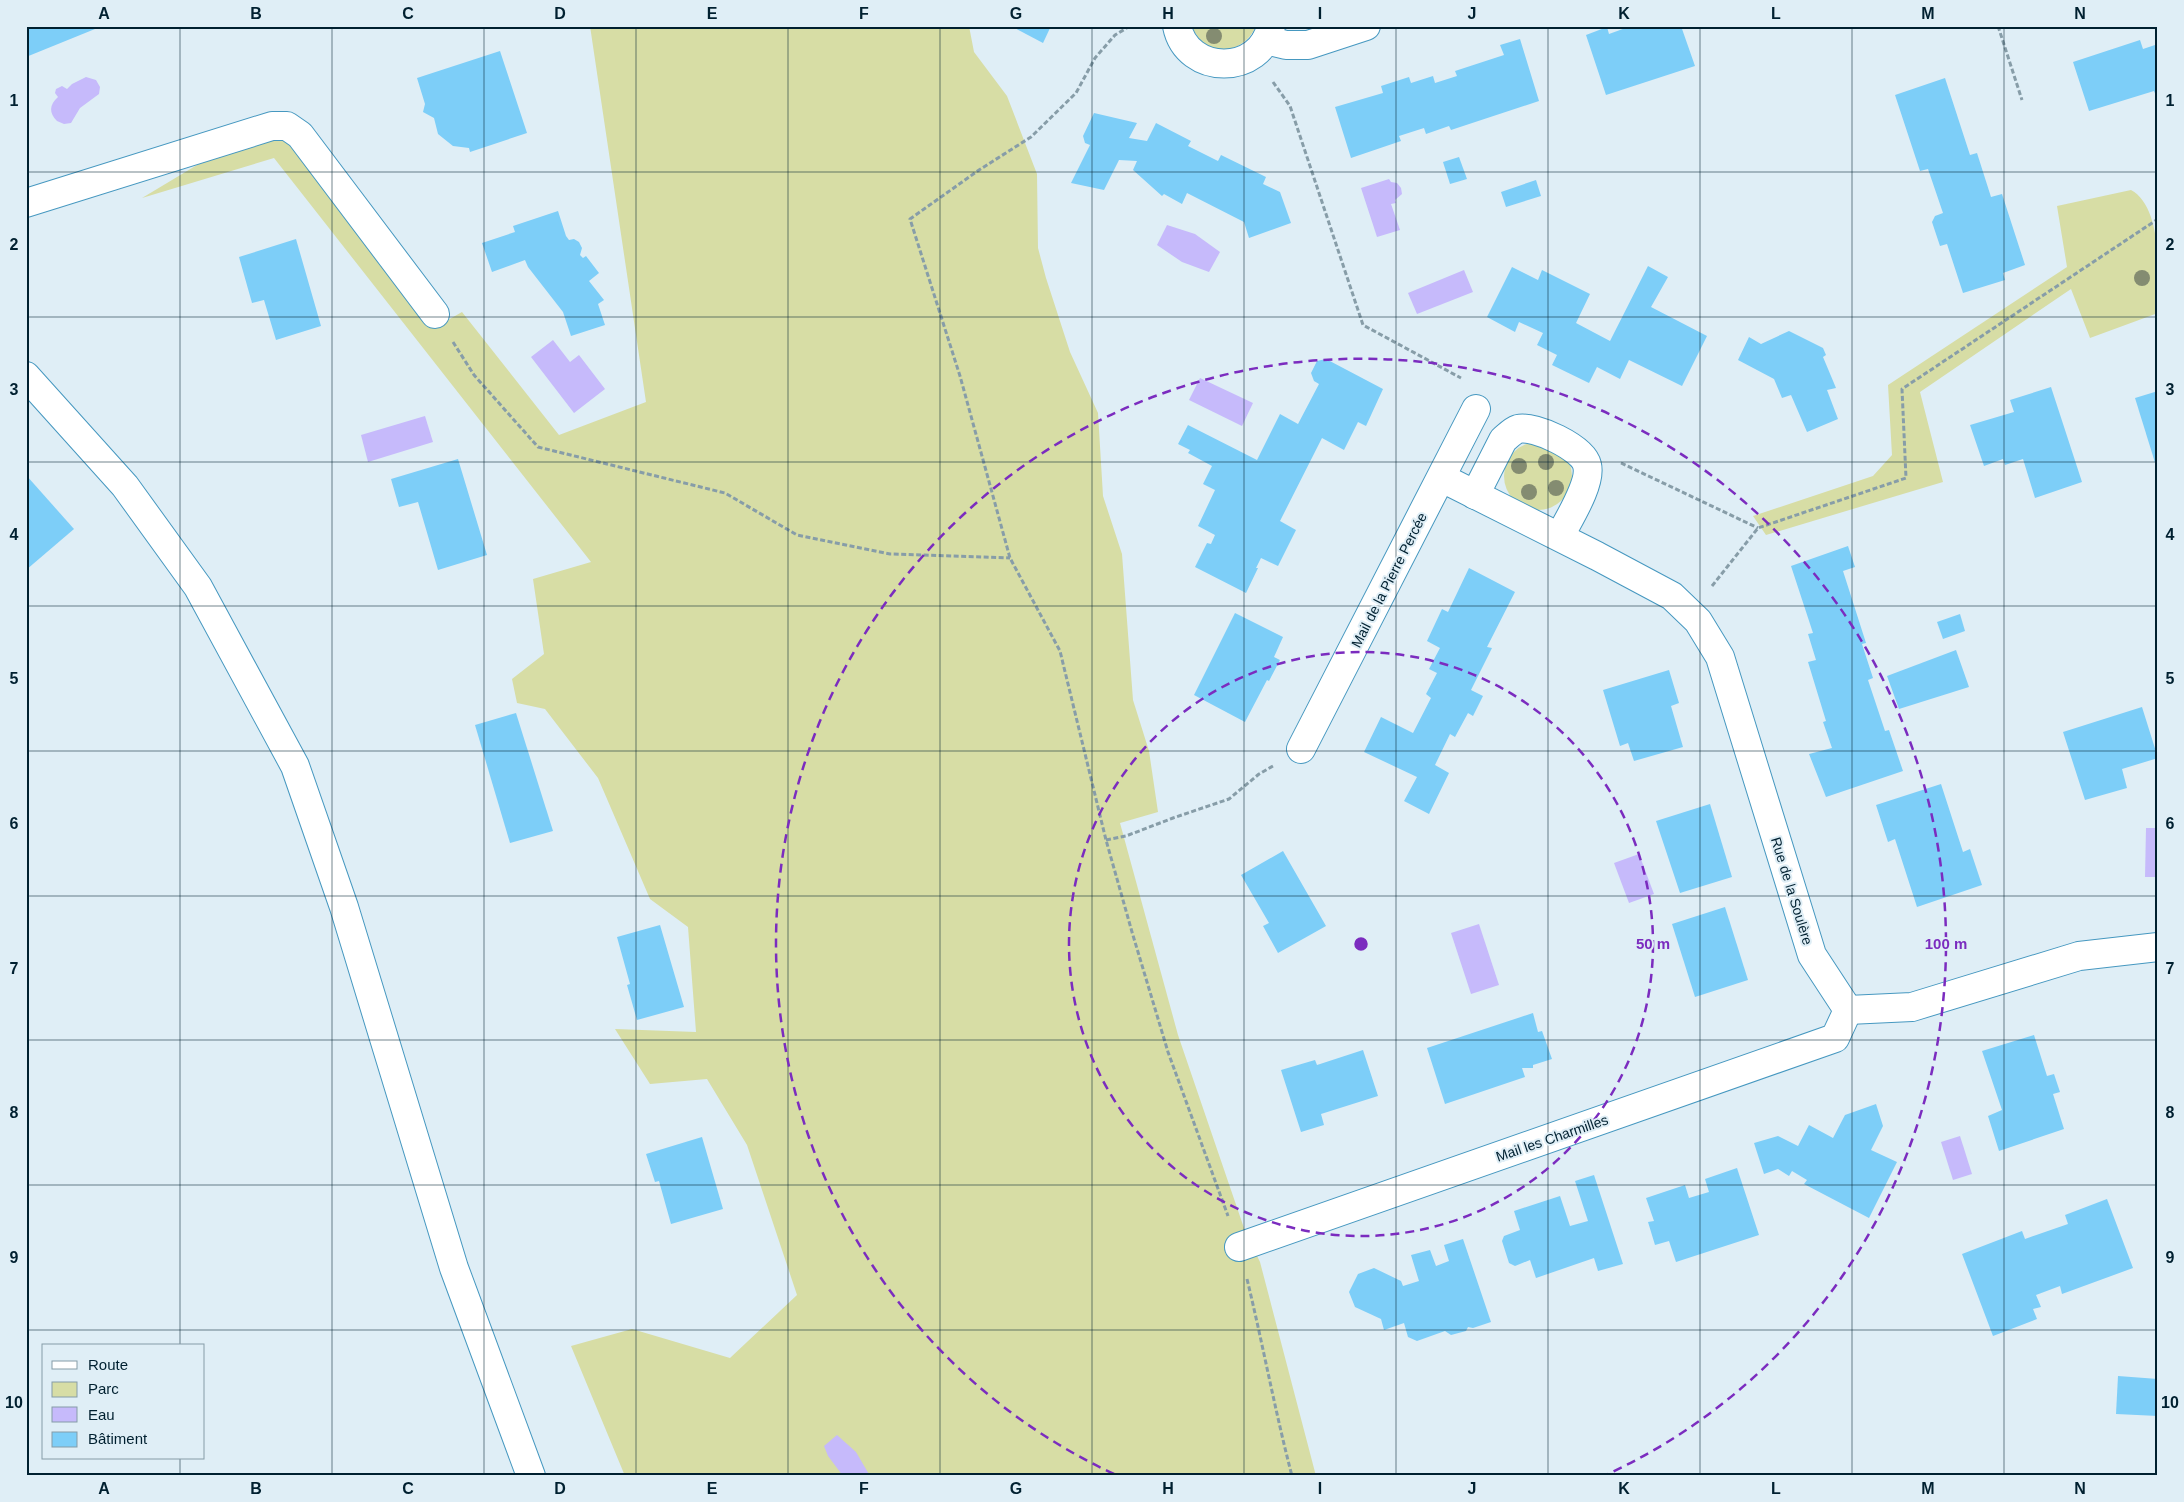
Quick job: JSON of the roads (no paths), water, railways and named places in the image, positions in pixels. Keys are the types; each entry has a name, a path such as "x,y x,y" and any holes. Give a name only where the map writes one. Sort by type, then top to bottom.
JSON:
{"street":[{"path":"1177,26 1183,42 1196,56 1215,64 1234,64 1263,40 1286,45 1308,46 1366,26"},
{"path":"26,203 272,126 287,126 300,135 435,314"},
{"path":"26,376 125,486 198,587 295,766 344,907 454,1268 531,1476"},
{"name":"Mail de la Pierre Percée","path":"1301,749 1476,410"},
{"path":"1475,495 1503,440 1510,433 1518,429 1538,430 1576,449 1587,464 1588,474 1585,484 1560,536"},
{"name":"Rue de la Soulère","path":"1442,478 1560,536 1672,596 1698,621 1720,657 1812,955 1848,1010"},
{"path":"1848,1010 1912,1007 2079,956 2158,947"},
{"name":"Mail les Charmilles","path":"1239,1247 1835,1038 1848,1010"}],"water":[{"path":"86,77 96,80 100,87 99,94 80,108 71,123 64,124 57,121 51,112 53,103 58,97 55,93 56,89 62,86 67,89 72,84"},
{"path":"1389,179 1391,182 1397,183 1401,188 1402,194 1395,200 1396,203 1391,204 1400,230 1377,237 1361,188"},
{"path":"1167,225 1195,234 1220,252 1209,272 1182,262 1157,245"},
{"path":"1464,270 1473,292 1417,314 1408,293"},
{"path":"553,340 570,362 579,355 605,389 574,413 531,357"},
{"path":"1200,378 1253,403 1242,426 1189,400"},
{"path":"425,416 433,442 368,462 361,435"},
{"path":"2146,828 2158,828 2158,877 2145,877"},
{"path":"1639,854 1654,894 1629,903 1614,863"},
{"path":"1479,924 1499,985 1471,994 1451,933"},
{"path":"1960,1136 1972,1174 1953,1180 1941,1142"},
{"path":"837,1435 856,1452 870,1476 843,1476 828,1456 824,1446"}]}
